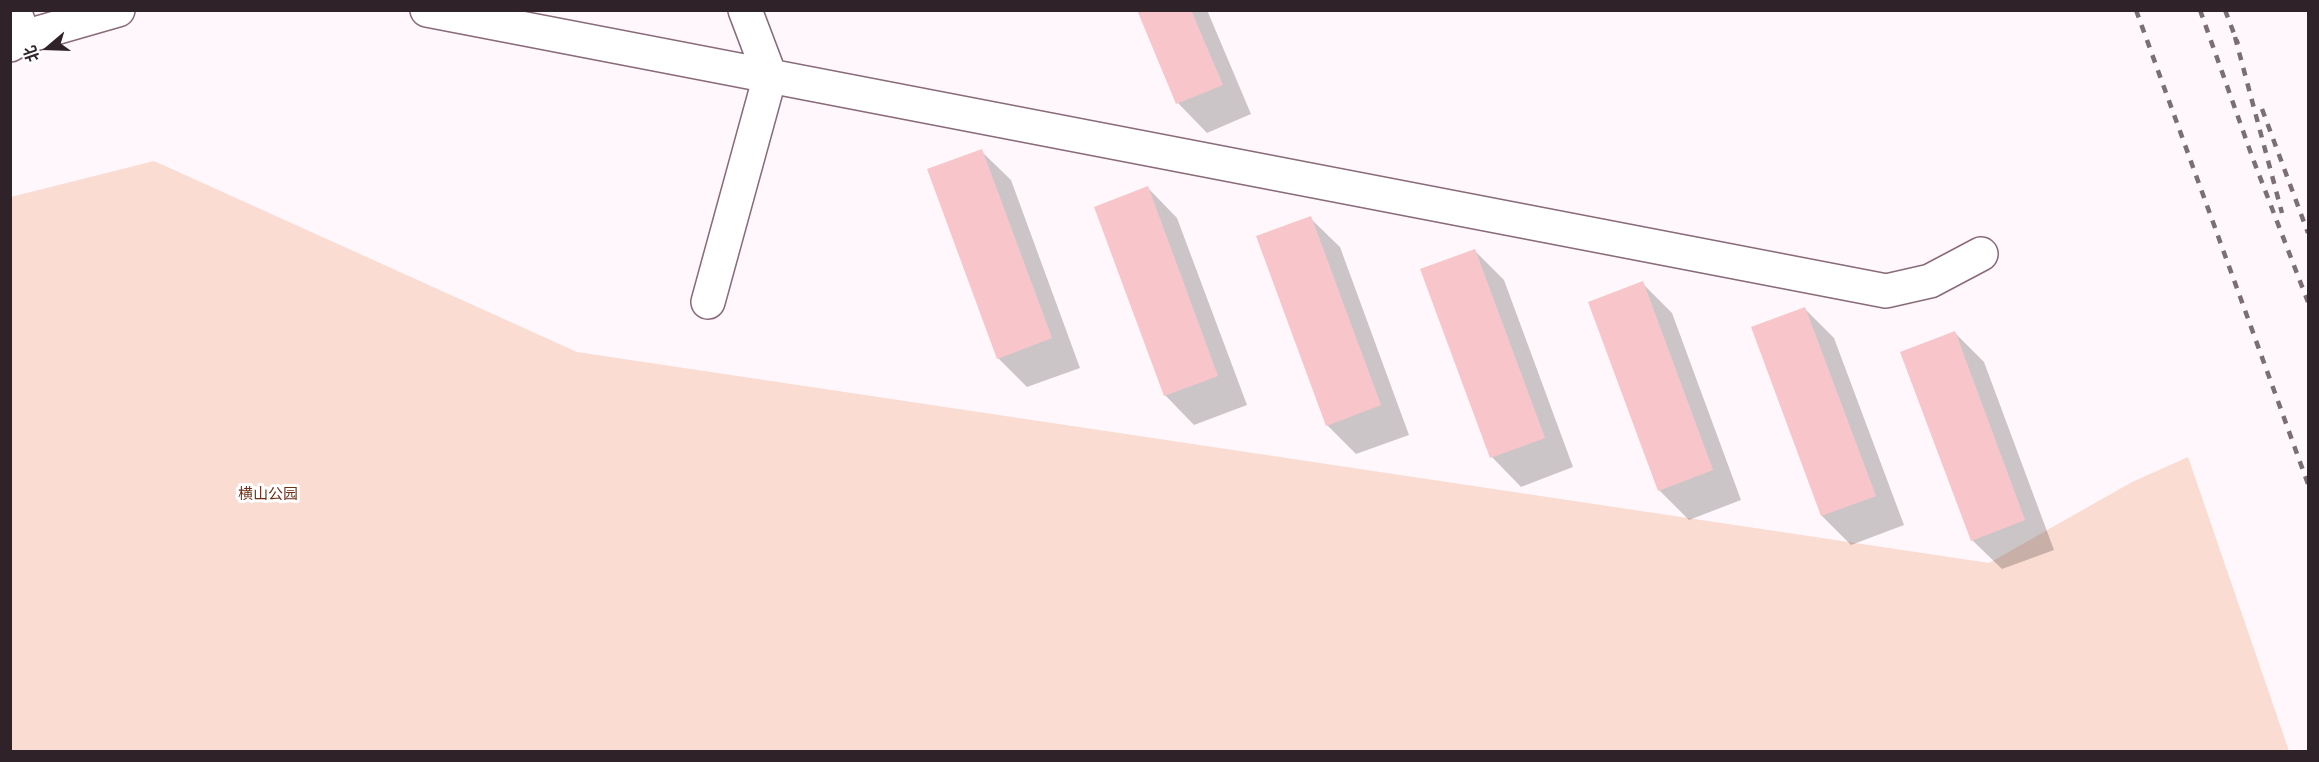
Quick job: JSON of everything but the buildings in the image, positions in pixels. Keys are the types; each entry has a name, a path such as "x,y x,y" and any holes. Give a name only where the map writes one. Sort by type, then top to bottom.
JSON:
{"street":[{"path":"16,31 118,10"},
{"path":"427,10 1886,291 1930,281 1980,254"},
{"path":"708,302 770,76 745,10"}],"green space":[{"name":"横山公园","path":"154,161 577,352 1989,563 2132,482 2188,457 2289,751 11,751 11,197"}],"railway":[{"path":"2136,10 2308,484"},
{"path":"2200,10 2253,159 2308,302"},
{"path":"2225,10 2238,44"},
{"path":"2235,37 2282,213"},
{"path":"2262,109 2308,233"}]}
